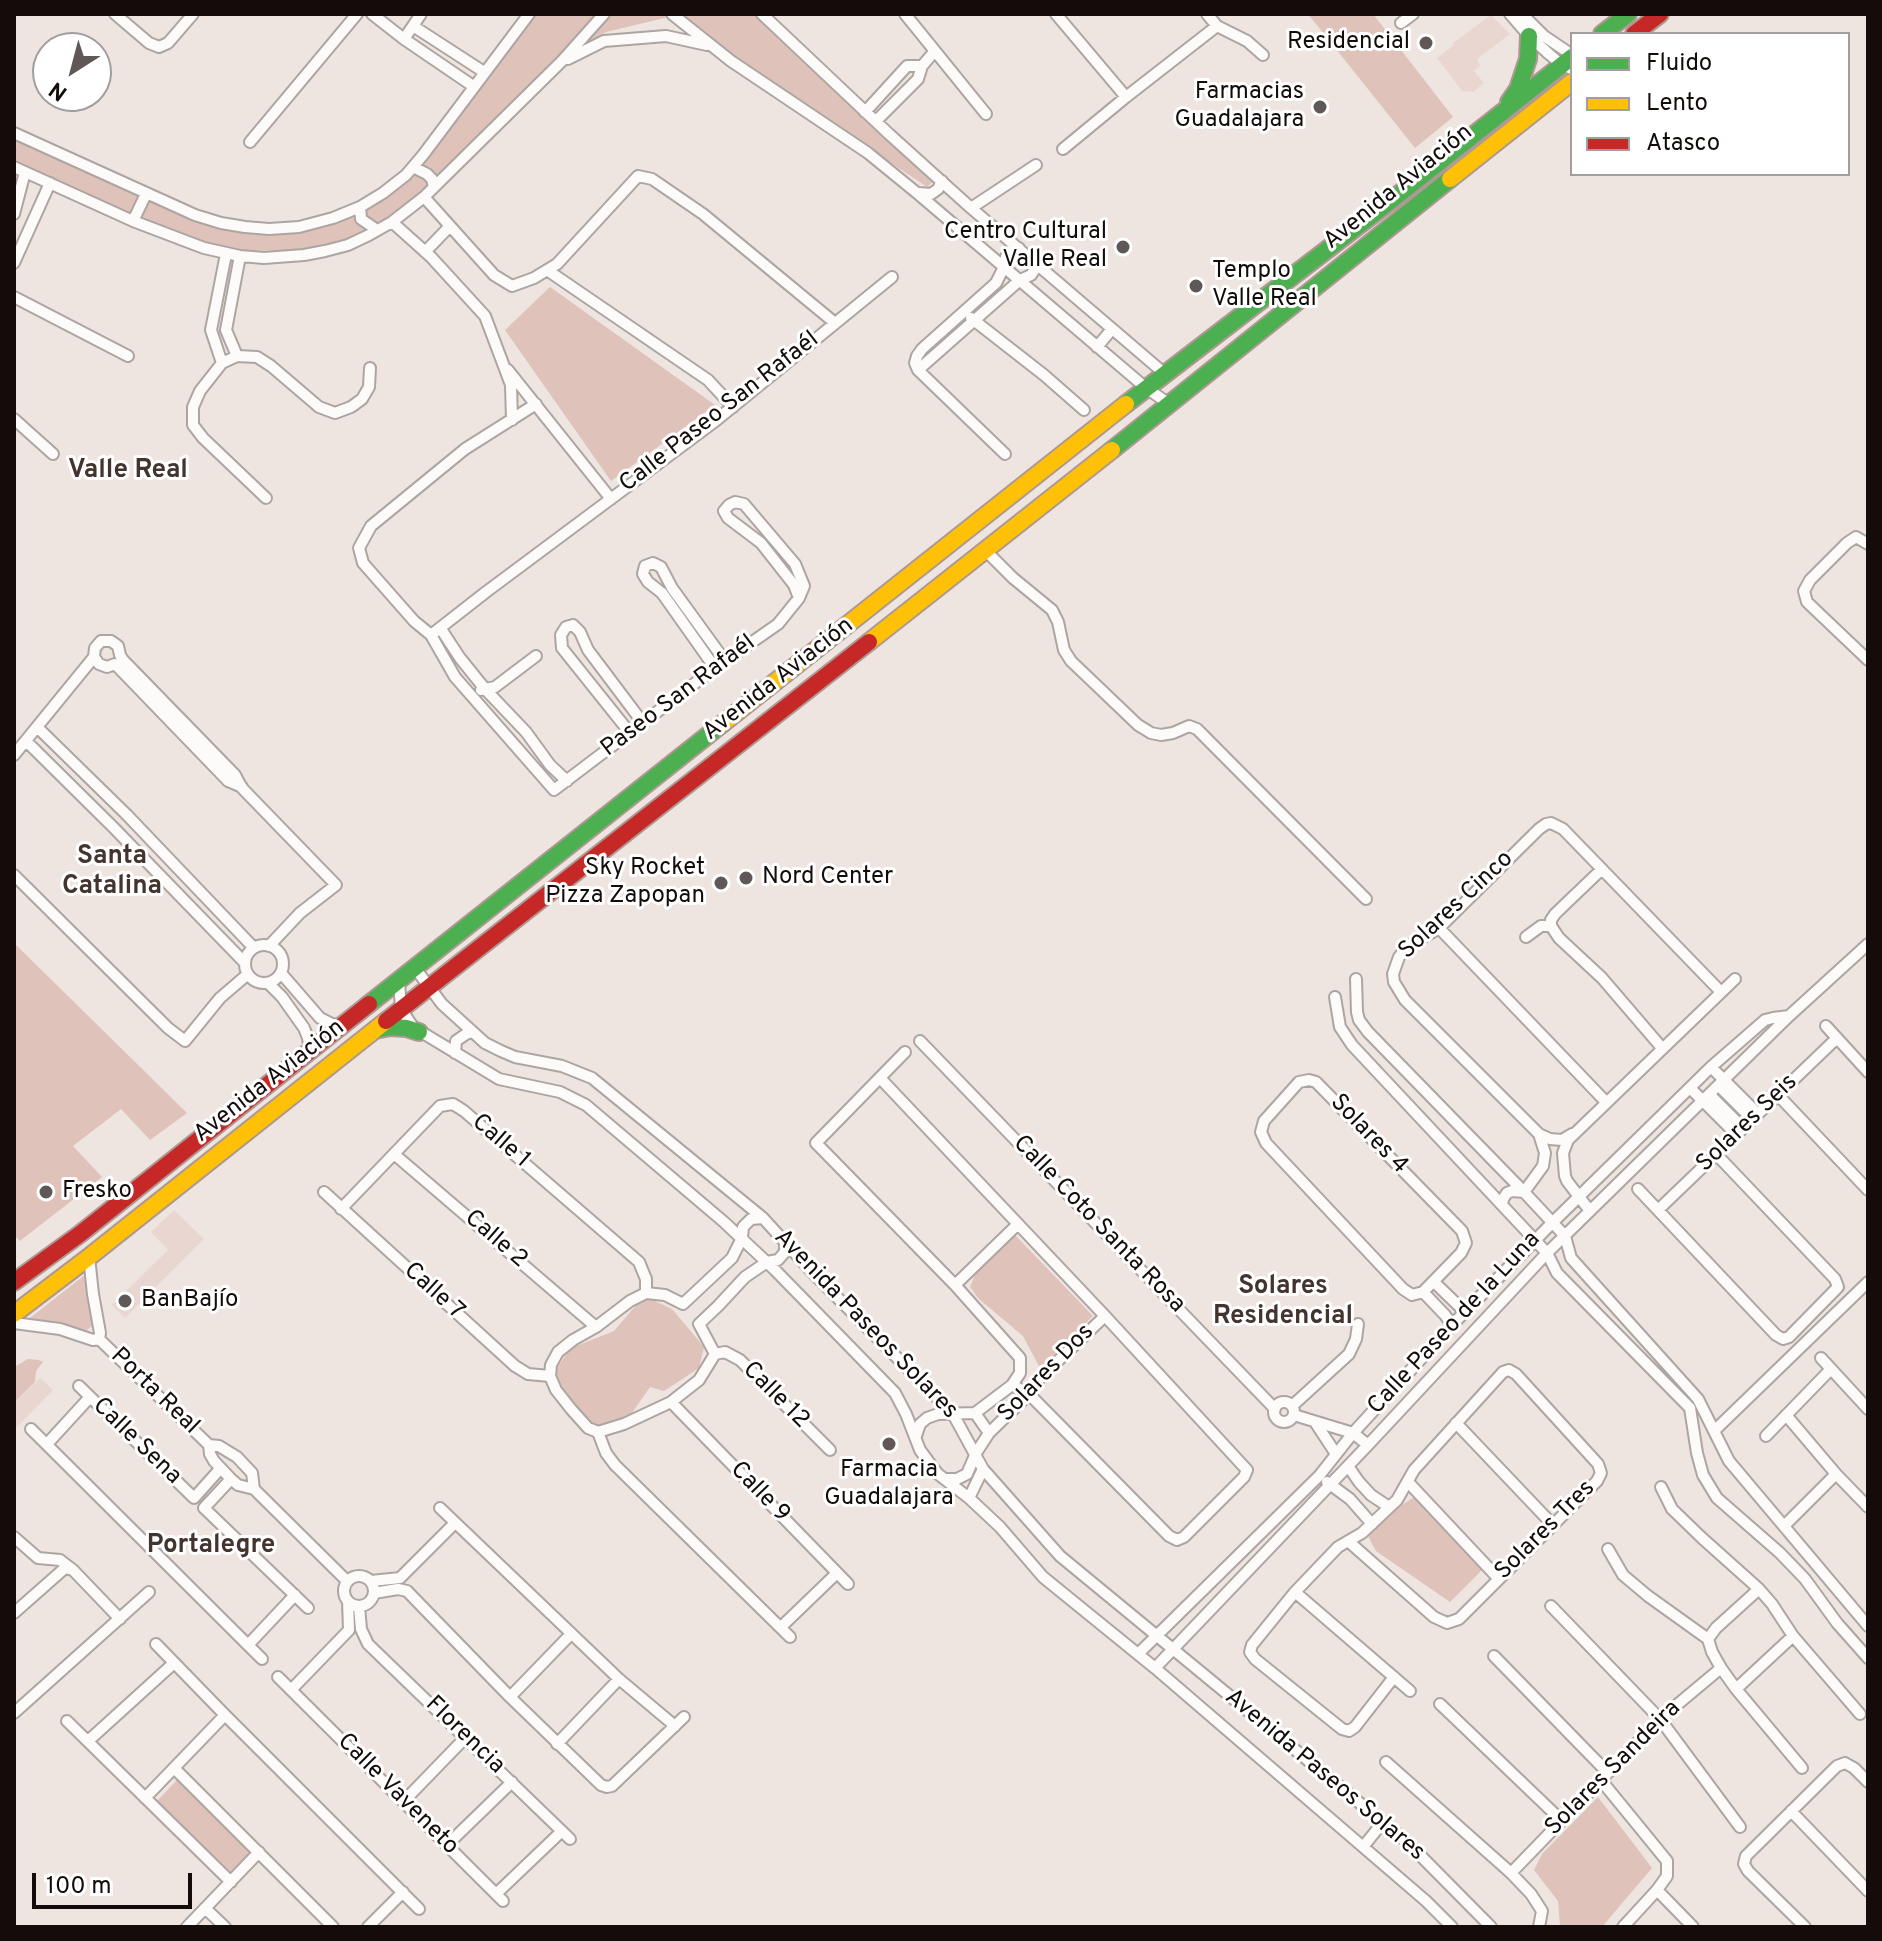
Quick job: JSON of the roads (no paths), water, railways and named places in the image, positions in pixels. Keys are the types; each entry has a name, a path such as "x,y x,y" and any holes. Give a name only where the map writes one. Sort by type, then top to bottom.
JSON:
{"main road":[{"path":"1605,32 1628,14"},
{"path":"1637,32 1660,14"},
{"path":"1502,112 1518,89 1533,32"},
{"name":"Avenida Aviación","path":"14,1282 80,1234 1146,388 1569,62"},
{"name":"Avenida Aviación","path":"14,1314 985,550 1570,84"},
{"path":"374,1030 390,1027 419,1032"},
{"path":"245,1102 259,1121"}],"street":[{"path":"115,14 149,43 159,47 168,43 193,14"},
{"path":"250,142 357,14"},
{"path":"372,14 473,86"},
{"path":"404,39 421,14"},
{"path":"510,39 517,14"},
{"path":"14,133 195,215 245,227 299,227 360,207 406,175 529,14"},
{"path":"14,167 133,221 226,254 264,258 325,251 348,245 392,222 424,197 562,61 604,14"},
{"path":"672,14 731,61 868,153 1146,388 1168,403"},
{"path":"762,14 971,208 1165,374"},
{"path":"905,14 986,114"},
{"path":"1056,14 1126,97"},
{"path":"1207,14 1217,26 1247,41 1263,55"},
{"path":"1401,23 1413,14"},
{"path":"1510,14 1569,62"},
{"path":"1522,14 1533,32"},
{"path":"413,26 484,72"},
{"path":"1063,149 1217,26"},
{"path":"562,61 604,41 666,36 712,46"},
{"path":"876,121 918,79 922,66 934,52"},
{"path":"865,112 907,66 922,66"},
{"path":"971,208 1036,165"},
{"path":"413,167 427,174 434,187"},
{"path":"14,214 25,172"},
{"name":"Calle Paseo San Rafaél","path":"424,197 494,275 512,286 534,278 557,264 638,176 652,179 703,214 835,323 733,407 436,632"},
{"path":"917,193 931,194 942,181"},
{"path":"14,263 50,183"},
{"path":"133,221 146,194"},
{"path":"360,207 363,222 377,230"},
{"path":"392,222 485,316 511,385 512,420"},
{"path":"425,252 450,226"},
{"path":"1005,454 918,370 915,363 922,349 996,283 1006,257 1019,248"},
{"path":"222,363 211,330 226,254"},
{"path":"237,356 226,330 240,256"},
{"path":"918,370 1020,280 1031,275 1036,263"},
{"path":"547,270 708,380 733,407"},
{"path":"835,323 892,277"},
{"path":"14,297 128,356"},
{"path":"964,312 1084,410"},
{"path":"1097,347 1112,329"},
{"path":"266,498 193,425 193,407 200,391 222,363 237,356 257,357 319,407 335,413 362,399 369,387 370,368"},
{"path":"502,362 611,499"},
{"path":"536,404 465,449 371,526 359,548 363,563 414,621 436,632 567,781"},
{"path":"14,419 53,454"},
{"path":"735,502 744,504 795,564 804,586 799,598 794,585 761,543 728,518 724,511 729,505 735,502"},
{"path":"1868,544 1856,537 1847,543 1810,580 1804,591 1807,602 1868,660"},
{"path":"985,550 1052,610 1064,650 1071,661 1138,725 1161,735 1189,726 1197,729 1366,899"},
{"path":"715,668 662,593 648,582 643,574 645,566 653,563 661,567 672,588 725,661"},
{"name":"Paseo San Rafaél","path":"467,691 554,790 778,624 799,598"},
{"path":"630,733 562,648 561,635 566,627 573,625 580,632 588,650 643,723"},
{"path":"436,632 455,677 467,691 495,687 536,656"},
{"path":"14,755 94,657 95,648 101,641 111,641 118,646 117,660 228,781 242,788 336,885 300,913 269,946"},
{"path":"94,657 99,664 107,667 117,660"},
{"path":"455,677 467,667"},
{"path":"37,727 127,815 254,948"},
{"path":"14,875 168,1028 185,1041 247,969 248,954 254,948 269,946 275,949 282,960 281,973 268,983 257,982 247,969 114,828 26,741"},
{"path":"114,828 127,815"},
{"name":"Solares Cinco","path":"1539,1134 1405,1000 1394,982 1396,964 1406,948 1439,928 1546,824 1563,829 1721,992"},
{"path":"1602,869 1555,914 1551,926 1559,938 1602,978 1662,1048"},
{"path":"1526,937 1541,926 1551,926"},
{"path":"1439,928 1606,1102"},
{"name":"Calle Paseo de la Luna","path":"1155,1668 1547,1253 1789,1016 1868,944"},
{"name":"Avenida Paseos Solares","path":"415,968 442,1004 485,1043 515,1057 562,1066 592,1078 763,1218 953,1414 983,1469 1060,1556 1407,1842 1491,1927"},
{"path":"281,973 320,1018 341,1025"},
{"path":"1356,979 1357,1012 1368,1032 1565,1236 1571,1258 1698,1399 1729,1461 1868,1626"},
{"path":"1590,1211 1567,1181 1563,1153 1568,1140 1735,979"},
{"path":"399,981 401,1009"},
{"path":"268,983 304,1028 310,1050"},
{"path":"1335,997 1340,1027 1346,1037 1547,1253 1557,1273 1690,1408 1703,1475 1717,1498 1805,1579 1837,1623 1868,1658"},
{"name":"Avenida Paseos Solares","path":"401,1009 408,1022 419,1032 499,1079 560,1092 586,1105 742,1238 895,1393 920,1450 938,1474 1000,1527 1043,1577 1155,1668 1426,1901 1452,1927"},
{"name":"Calle Paseo de la Luna","path":"1138,1654 1319,1476 1353,1433 1452,1325 1711,1067 1765,1020 1789,1016"},
{"path":"1826,1026 1868,1072"},
{"path":"455,1053 456,1041 472,1032"},
{"name":"Solares Seis","path":"1658,1210 1837,1038"},
{"name":"Calle Coto Santa Rosa","path":"920,1041 1275,1409 1275,1416 1280,1421 1286,1422 1293,1410"},
{"path":"905,1052 816,1143 955,1285 1018,1224"},
{"path":"1711,1067 1755,1117"},
{"path":"1390,1085 1406,1072"},
{"name":"Solares Dos","path":"880,1078 1105,1316 1040,1378 1029,1394 989,1433 976,1453"},
{"name":"Solares 4","path":"1299,1082 1316,1082 1462,1231 1466,1243 1461,1253 1434,1282 1423,1292 1412,1295 1403,1289 1266,1143 1261,1132 1264,1121 1299,1082"},
{"path":"1690,1088 1706,1098 1740,1132"},
{"path":"1778,1095 1868,1190"},
{"name":"Calle 1","path":"341,1209 440,1106 453,1104 639,1262 646,1279 646,1293"},
{"path":"1539,1134 1562,1140 1574,1133"},
{"path":"1524,1192 1539,1174 1545,1159 1539,1134"},
{"name":"Calle 2","path":"394,1154 596,1327"},
{"path":"1638,1189 1776,1335 1783,1339 1789,1337 1838,1287 1835,1279 1716,1154"},
{"name":"Calle 7","path":"324,1192 515,1366 528,1374 550,1376"},
{"path":"1502,1205 1507,1193 1524,1192"},
{"path":"763,1218 751,1219 743,1227 742,1238 732,1258 683,1304 665,1295 646,1293 558,1352 551,1365 550,1376 556,1390 588,1428 598,1432 624,1424 671,1402 699,1380 715,1354 699,1324 745,1277 767,1262 778,1260 785,1252 785,1241"},
{"name":"Porta Real","path":"89,1257 99,1339"},
{"path":"1434,1282 1465,1312"},
{"path":"1714,1431 1868,1282"},
{"name":"Solares Dos","path":"953,1414 975,1413 1012,1385 1020,1373 1020,1358 955,1285"},
{"name":"Solares 4","path":"1423,1292 1452,1325"},
{"path":"1012,1385 1029,1394 1169,1536 1177,1540 1184,1537 1244,1477 1247,1470 1105,1316"},
{"name":"Porta Real","path":"14,1323 60,1329 79,1337 99,1339"},
{"path":"1293,1410 1349,1354 1358,1324"},
{"name":"Porta Real","path":"99,1339 209,1445 219,1446 237,1457 252,1473 254,1489 347,1581"},
{"name":"Calle 12","path":"715,1354 725,1352 740,1360 830,1450"},
{"path":"1821,1358 1868,1409"},
{"path":"1766,1436 1831,1369"},
{"name":"Solares Tres","path":"1348,1541 1434,1617 1447,1623 1459,1619 1597,1481 1601,1473 1598,1464 1516,1374 1509,1370 1503,1372 1414,1470 1404,1491 1389,1507 1355,1538 1348,1541 1338,1547 1295,1592 1252,1645 1250,1652 1342,1729 1349,1731 1394,1677"},
{"name":"Calle Sena","path":"79,1386 194,1498 220,1469"},
{"path":"47,1444 90,1397"},
{"path":"1690,1408 1698,1399"},
{"name":"Calle 9","path":"671,1402 848,1584"},
{"name":"Calle Coto Santa Rosa","path":"1275,1409 1282,1402 1315,1422 1353,1433 1368,1445"},
{"path":"975,1413 989,1433"},
{"path":"916,1436 920,1424 927,1418 953,1414"},
{"path":"1786,1415 1868,1507"},
{"path":"1315,1422 1336,1454"},
{"path":"1456,1423 1553,1525"},
{"path":"31,1429 262,1659"},
{"path":"598,1432 606,1453 615,1465 790,1637"},
{"name":"Porta Real","path":"209,1445 210,1454 220,1469 245,1488 254,1489"},
{"path":"945,1479 957,1479 967,1474 976,1453"},
{"path":"1348,1466 1371,1495 1389,1507"},
{"path":"969,1498 983,1469"},
{"path":"1784,1526 1836,1474"},
{"path":"1319,1476 1350,1499 1372,1524"},
{"path":"231,1479 204,1508 308,1608"},
{"path":"1408,1482 1499,1579"},
{"path":"1661,1487 1672,1509 1759,1589 1793,1636 1860,1714"},
{"path":"440,1508 619,1679 675,1726"},
{"path":"291,1690 349,1630 348,1601 344,1595 347,1581 355,1576 371,1581 400,1578 455,1523"},
{"path":"14,1537 38,1558 50,1573 51,1581"},
{"path":"1608,1549 1623,1575 1708,1639 1712,1652 1736,1689 1802,1768"},
{"path":"38,1558 60,1560 122,1617"},
{"path":"14,1613 65,1568 73,1570"},
{"path":"781,1627 837,1573"},
{"path":"348,1601 359,1606 371,1600 374,1593 371,1581"},
{"path":"374,1593 398,1589 407,1591 601,1785 612,1786 684,1717"},
{"path":"1708,1639 1759,1589"},
{"path":"15,1711 149,1592"},
{"path":"1295,1592 1410,1691"},
{"path":"248,1645 295,1595"},
{"name":"Florencia","path":"359,1606 361,1629 368,1644 566,1835 500,1897"},
{"path":"1551,1606 1660,1719 1740,1827"},
{"path":"510,1697 571,1634"},
{"path":"1736,1689 1793,1636"},
{"path":"1859,1649 1868,1640"},
{"path":"156,1644 419,1909"},
{"path":"1494,1656 1603,1776 1667,1861 1667,1876 1623,1927"},
{"path":"88,1741 174,1663"},
{"name":"Solares Sandeira","path":"1511,1873 1660,1719 1721,1668"},
{"name":"Calle Vaveneto","path":"278,1677 500,1897"},
{"path":"557,1744 619,1679"},
{"path":"1440,1704 1561,1820"},
{"path":"145,1798 225,1715"},
{"path":"67,1721 231,1882"},
{"path":"404,1801 466,1737"},
{"path":"1386,1762 1531,1894 1542,1911 1539,1927"},
{"path":"1805,1927 1748,1871 1744,1864 1746,1856 1837,1766 1845,1763 1868,1782"},
{"path":"174,1768 333,1927"},
{"path":"447,1845 512,1782"},
{"path":"1791,1811 1868,1891"},
{"path":"1363,1847 1383,1822"},
{"path":"187,1927 259,1852"},
{"path":"1657,1890 1693,1927"},
{"path":"368,1927 403,1892"},
{"path":"205,1908 225,1927"}],"place":[{"name":"Residencial","path":"1426,43"},
{"name":"Farmacias Guadalajara","path":"1320,107"},
{"name":"Centro Cultural Valle Real","path":"1123,247"},
{"name":"Templo Valle Real","path":"1196,286"},
{"name":"Nord Center","path":"746,878"},
{"name":"Sky Rocket Pizza Zapopan","path":"721,883"},
{"name":"Fresko","path":"46,1192"},
{"name":"BanBajío","path":"125,1301"},
{"name":"Farmacia Guadalajara","path":"889,1444"}],"district":[{"name":"Valle Real","path":"128,472"},
{"name":"Santa Catalina","path":"112,873"},
{"name":"Solares Residencial","path":"1283,1303"},
{"name":"Portalegre","path":"211,1547"}]}
